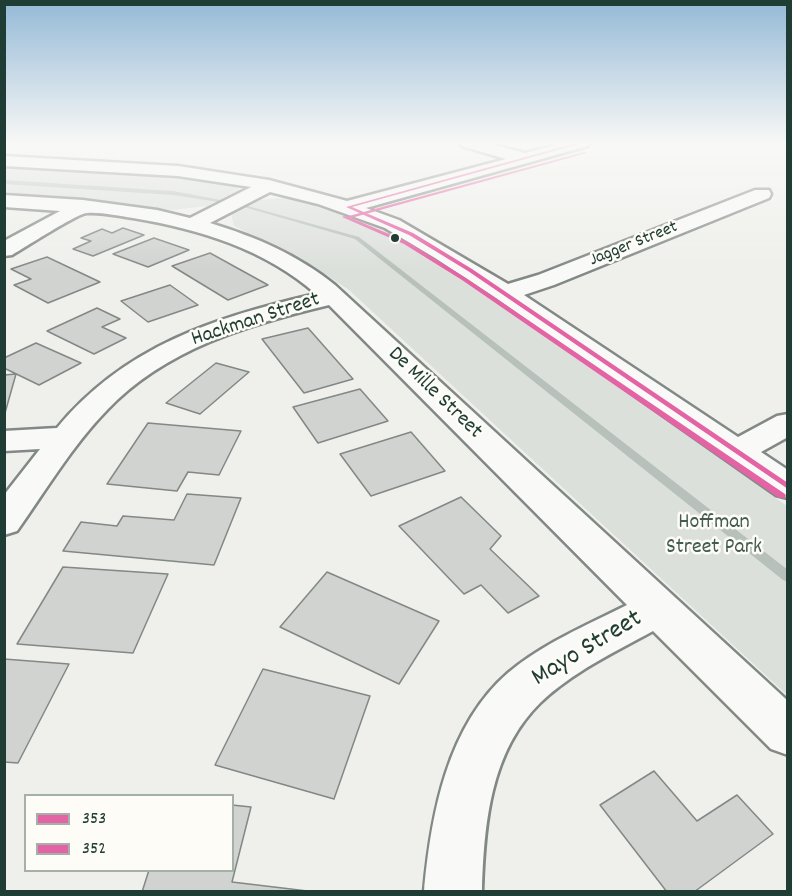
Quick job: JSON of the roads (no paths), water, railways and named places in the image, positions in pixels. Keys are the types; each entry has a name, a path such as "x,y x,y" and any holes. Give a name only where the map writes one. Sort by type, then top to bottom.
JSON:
{"street":[{"path":"193,224 269,185 348,207 411,234 505,293 788,488"},
{"path":"348,207 430,185"},
{"name":"Jagger Street","path":"505,293 557,276 762,194"},
{"name":"De Mille Street","path":"4,201 82,206 138,213 193,224 222,233 277,256 301,270 333,297 788,733"},
{"path":"4,250 82,206"},
{"name":"Hackman Street","path":"4,522 96,403 117,385 165,353 214,330 333,297"},
{"path":"737,452 788,423"},
{"path":"4,441 68,437"},
{"name":"Mayo Street","path":"453,891 459,819 482,747 502,713 522,690 550,668 657,609"}],"waterway":[{"path":"47,185 173,193 218,200"},
{"path":"246,206 357,238 788,577"}],"park label":[{"name":"Hoffman Street Park","path":"714,536"}]}
